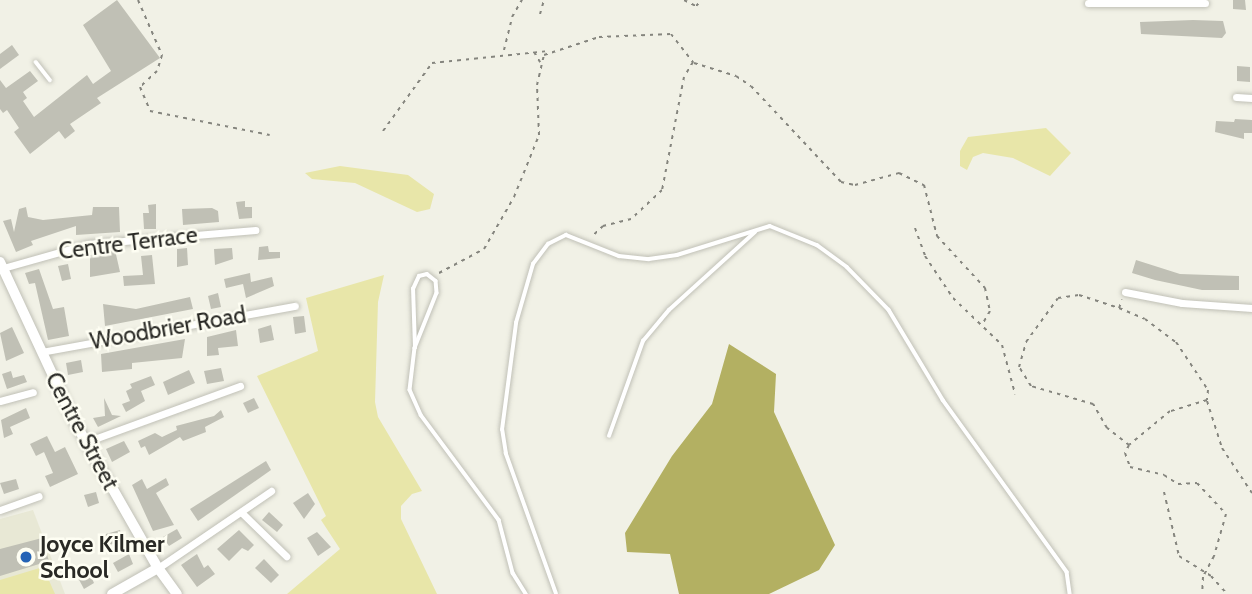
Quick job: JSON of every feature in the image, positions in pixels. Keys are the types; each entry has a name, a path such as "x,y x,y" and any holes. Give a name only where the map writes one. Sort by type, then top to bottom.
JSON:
{"main road":[{"name":"Centre Street","path":"2,272 86,442 158,568 177,594"}],"street":[{"path":"1088,3 1206,3"},
{"path":"1236,97 1252,98"},
{"name":"Centre Terrace","path":"2,272 88,244 255,230"},
{"path":"1125,292 1182,303 1252,308"},
{"name":"Woodbrier Road","path":"41,352 295,306"},
{"path":"86,442 240,386"},
{"path":"0,401 33,391"},
{"path":"112,594 158,568 271,491"},
{"path":"0,510 38,496"},
{"path":"242,513 286,556"}],"lane":[{"path":"36,62 50,80"},
{"path":"556,594 506,454 503,400 521,297 533,264 560,236 619,256 649,259 677,255 770,226 817,245 847,267 889,310 943,400 1067,572 1070,594"},
{"path":"609,436 643,341 685,295 736,253 756,230"},
{"path":"415,348 438,293 433,278 423,274 415,281 415,348 410,390 421,415 499,520 513,573 526,594"}],"path":[{"path":"138,0 162,55 157,71 140,87 150,111 270,135"},
{"path":"503,52 512,17 522,0"},
{"path":"540,14 544,0"},
{"path":"684,0 696,6 702,0"},
{"path":"383,131 428,66 503,52 550,51 598,37 667,33 675,37 693,62 711,72 736,76 751,86 841,182 855,185 899,173 924,185 937,236 985,288 990,311 983,323"},
{"path":"531,51 540,63"},
{"path":"433,278 484,248 501,224 537,142 540,63 550,51"},
{"path":"584,242 603,226 631,219 662,190 684,77 693,62"},
{"path":"915,229 925,256 953,298 983,323 1002,345 1015,394"},
{"path":"1119,308 1125,292"},
{"path":"1129,445 1107,428 1093,404 1031,386 1019,367 1031,332 1058,298 1079,295 1119,308 1145,319 1176,342 1206,383 1207,400 1222,448 1252,493"},
{"path":"1202,594 1205,572 1225,522 1222,508 1197,483 1178,484 1164,475 1133,470 1126,458 1129,445 1170,411 1207,400"},
{"path":"1164,492 1176,551 1205,572 1227,594"}],"shaded area":[{"path":"1046,128 1071,153 1050,176 1013,158 983,153 973,157 967,170 960,166 960,151 968,137"},
{"path":"340,166 408,175 434,194 430,209 417,212 355,183 312,179 305,173"},
{"path":"384,275 378,302 375,402 378,417 422,491 412,494 401,506 401,519 437,594 287,594 340,549 321,520 326,516 257,376 318,351 306,298"},
{"path":"729,344 776,374 774,412 835,545 819,570 769,594 679,594 670,554 627,552 625,533 672,456 712,404"},
{"name":"Joyce Kilmer School","path":"33,510 65,594 0,594 0,519"},
{"path":"43,567 55,594 0,594 0,580"}],"building":[{"path":"117,0 160,58 97,98 101,103 70,124 75,131 65,139 59,131 30,154 14,132 19,128 7,110 3,113 0,109 0,80 6,88 30,71 38,81 23,92 27,98 23,101 34,117 87,75 93,84 111,71 83,25"},
{"path":"1233,0 1245,0 1246,10 1233,9"},
{"path":"1223,21 1226,33 1222,38 1141,34 1140,22"},
{"path":"12,45 19,55 0,69 0,54"},
{"path":"1237,66 1250,67 1250,82 1237,81"},
{"path":"1235,119 1252,120 1252,133 1244,133 1244,139 1215,132 1216,121 1234,122"},
{"path":"245,201 245,207 252,207 252,218 239,219 236,202"},
{"path":"156,204 156,229 144,229 143,213 149,213 148,205"},
{"path":"26,207 28,217 43,220 92,215 93,207 119,207 120,232 76,235 76,226 31,241 33,245 16,252 3,221 11,219 14,232 19,209"},
{"path":"212,208 218,211 219,222 183,225 182,209"},
{"path":"268,246 269,252 280,252 280,258 258,260 259,247"},
{"path":"187,248 188,265 177,267 177,249"},
{"path":"232,248 233,259 215,265 214,249"},
{"path":"115,250 120,272 90,277 90,255"},
{"path":"152,255 155,284 124,286 123,276 143,275 141,256"},
{"path":"1136,260 1180,274 1239,276 1239,290 1202,290 1155,280 1132,273"},
{"path":"68,264 71,279 62,281 58,266"},
{"path":"39,269 53,309 64,307 69,336 48,340 35,283 29,284 25,273"},
{"path":"250,273 251,282 272,277 274,286 246,298 243,284 226,288 224,279"},
{"path":"218,293 221,307 211,309 208,296"},
{"path":"190,297 193,309 105,326 103,304 136,309"},
{"path":"304,316 306,332 295,334 293,317"},
{"path":"271,325 274,340 260,343 258,329"},
{"path":"12,327 24,353 6,361 0,333"},
{"path":"236,330 238,346 218,348 219,355 207,356 207,337"},
{"path":"185,339 182,358 132,363 132,369 102,372 101,354"},
{"path":"81,360 83,372 68,375 66,363"},
{"path":"221,368 224,381 207,384 204,371"},
{"path":"189,370 195,383 168,395 163,382"},
{"path":"11,371 13,378 24,375 27,382 7,389 2,374"},
{"path":"151,376 155,385 141,391 145,401 126,412 122,404 130,401 126,391 132,388 130,384"},
{"path":"104,398 112,415 121,416 98,427 93,418 105,416"},
{"path":"254,398 259,408 248,413 243,403"},
{"path":"26,408 30,418 10,427 13,434 4,438 1,420"},
{"path":"221,410 224,417 205,427 206,432 183,441 180,437 149,455 145,446 141,448 138,441 155,433 162,437 177,430 176,426 214,416"},
{"path":"47,436 55,452 65,447 78,474 50,487 45,476 53,473 44,452 36,456 30,444"},
{"path":"124,441 130,452 112,462 106,449"},
{"path":"266,461 271,470 198,521 190,509"},
{"path":"166,478 169,485 156,493 174,525 153,531 132,485 142,479 147,489"},
{"path":"16,479 19,489 4,494 0,483"},
{"path":"96,492 99,503 88,507 84,495"},
{"path":"308,493 315,504 304,519 293,503"},
{"path":"269,512 283,525 277,532 262,520"},
{"path":"177,529 182,538 169,546 163,537"},
{"path":"120,530 123,541 102,547 99,536"},
{"path":"239,530 254,545 248,551 242,548 229,561 217,549"},
{"path":"317,532 331,547 318,556 307,538"},
{"path":"42,538 49,561 0,576 0,549"},
{"path":"129,554 133,564 118,572 113,563"},
{"path":"197,554 204,568 208,565 215,574 197,587 181,565"},
{"path":"264,559 279,575 271,583 255,568"},
{"path":"88,570 94,583 84,589 77,576"}],"place":[{"name":"Joyce Kilmer School","path":"26,557"}]}
